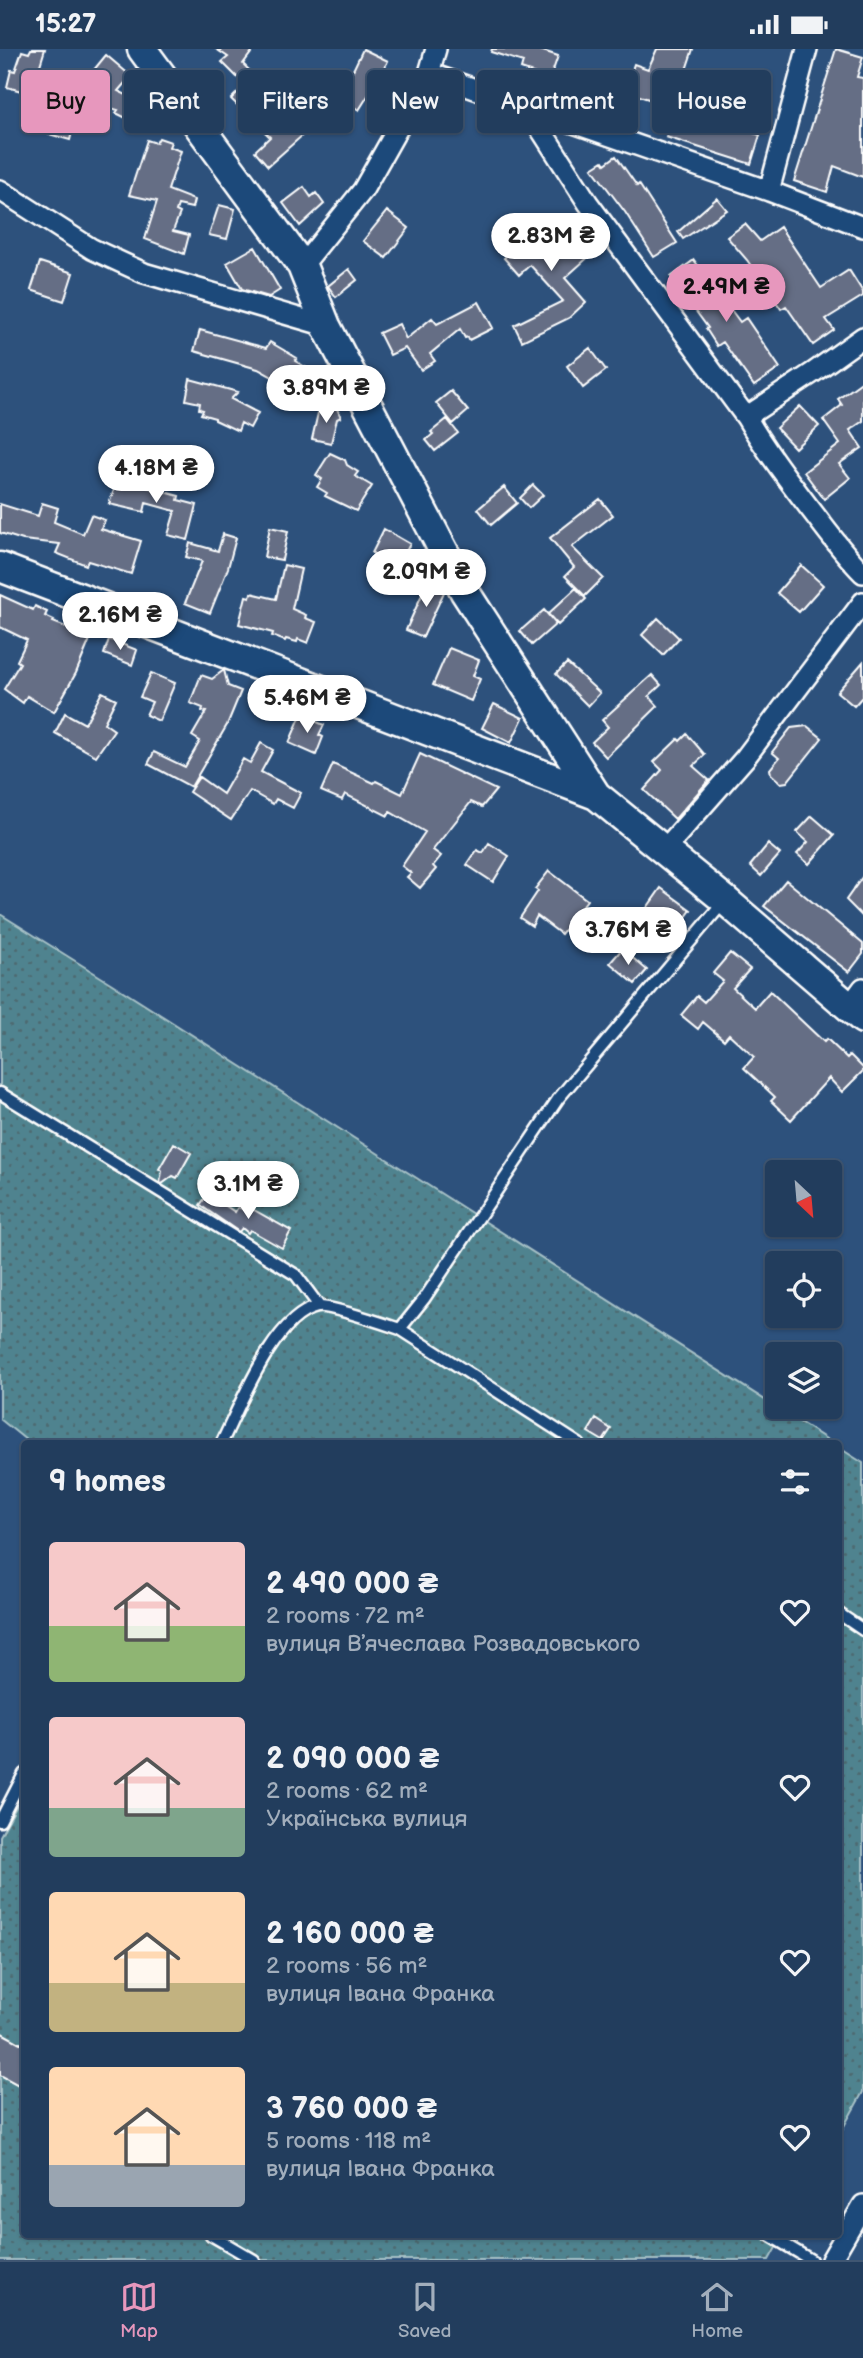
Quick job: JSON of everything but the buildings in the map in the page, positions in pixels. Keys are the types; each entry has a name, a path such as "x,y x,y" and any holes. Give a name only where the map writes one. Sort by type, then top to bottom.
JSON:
{"street":[{"path":"142,49 302,266 326,326 465,592 596,795"},
{"path":"430,70 436,49"},
{"path":"769,191 807,49"},
{"path":"302,266 363,190 395,133"},
{"path":"543,133 588,203 746,417 797,492 863,573"},
{"path":"603,133 863,227"},
{"path":"0,190 92,249 144,273 326,326"},
{"path":"746,417 863,337"},
{"path":"0,567 596,795 858,1005"},
{"path":"664,850 745,758 863,602"},
{"path":"831,2260 860,2215"}],"lane":[{"path":"400,1329 424,1299 558,1099 726,900"},
{"path":"0,1093 296,1275 319,1306 400,1329 573,1440"},
{"path":"222,1440 275,1339 296,1316 319,1306"},
{"path":"842,1616 863,1630"},
{"path":"0,1821 21,1783"},
{"path":"216,2238 254,2260"},
{"path":"774,2238 811,2260"}],"green space":[{"path":"0,914 765,1400 765,1419 795,1419 828,1440 26,1440 0,1419"},
{"path":"842,1450 863,1463 863,2092 842,2130"},
{"path":"21,1798 21,2238 781,2238 769,2260 0,2260 0,1836"}]}
